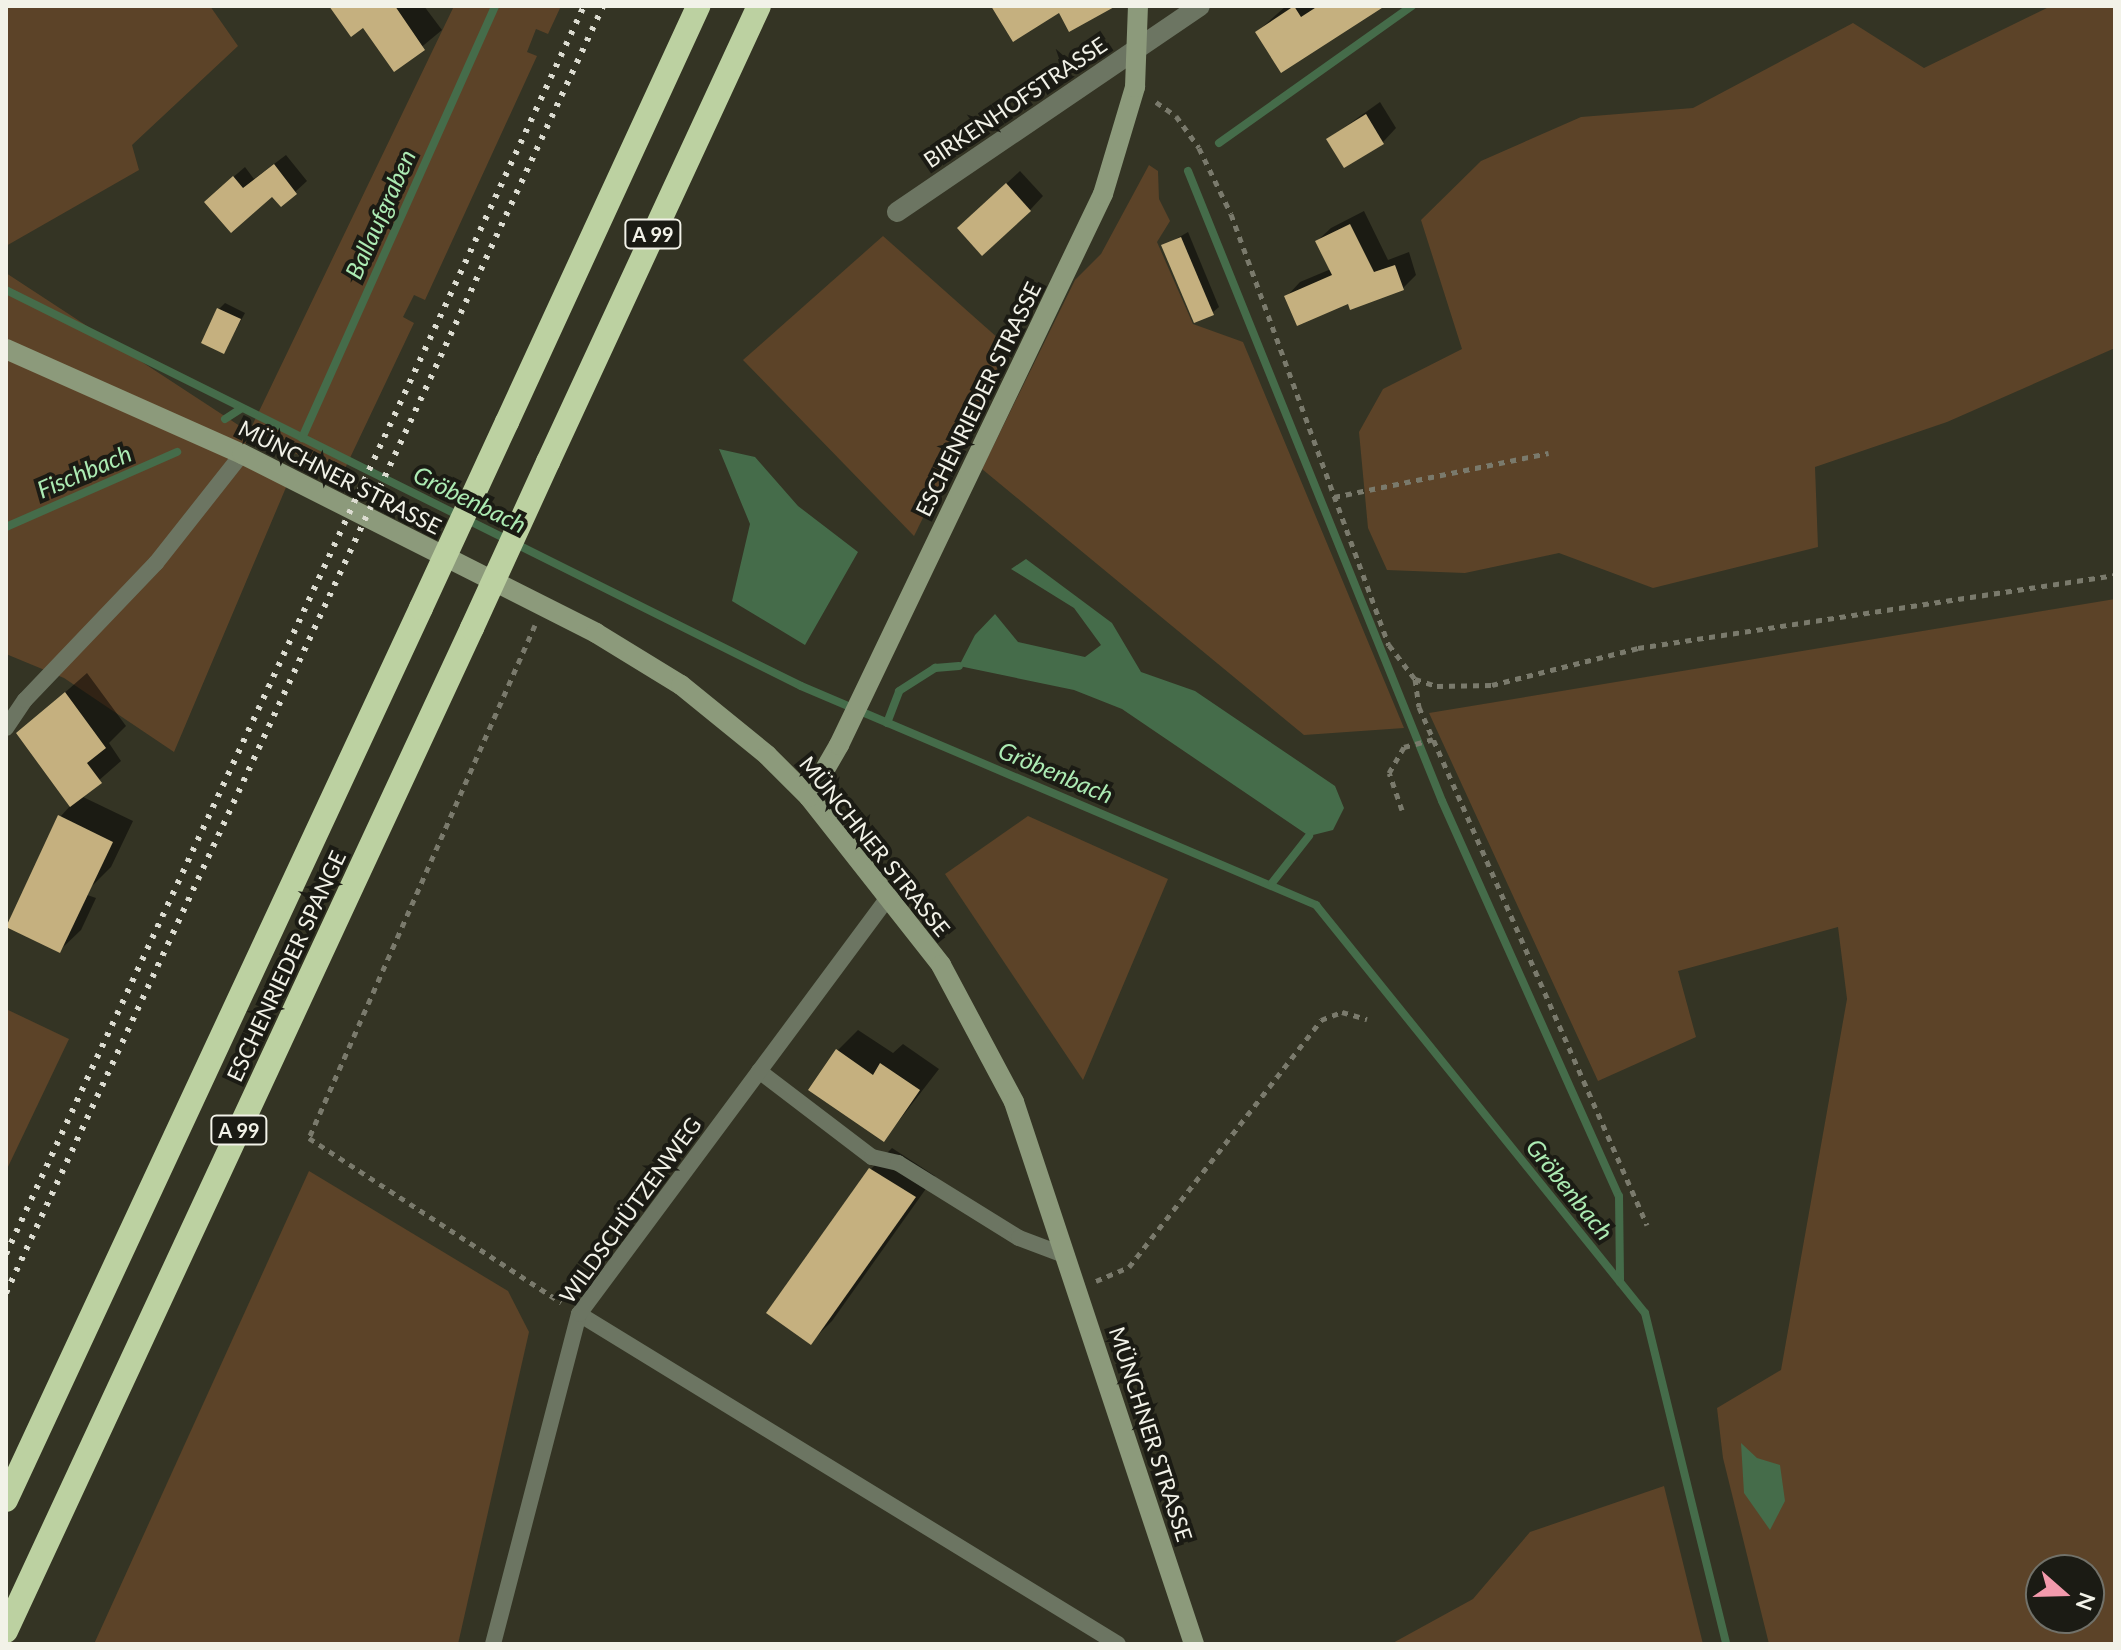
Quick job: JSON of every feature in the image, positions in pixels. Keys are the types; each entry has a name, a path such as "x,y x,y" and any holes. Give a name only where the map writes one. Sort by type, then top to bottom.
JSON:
{"highway":[{"name":"ESCHENRIEDER SPANGE","path":"6,1500 698,6"},
{"name":"ESCHENRIEDER SPANGE","path":"6,1631 759,6"}],"street":[{"name":"ESCHENRIEDER STRASSE","path":"809,797 839,745 1103,194 1135,87 1141,46 1138,6"},
{"name":"BIRKENHOFSTRASSE","path":"897,212 1200,6"},
{"name":"MÜNCHNER STRASSE","path":"6,349 242,454 543,606 681,685 767,755 809,797 890,895 941,965 986,1042 1043,1176 1194,1644"}],"lane":[{"path":"6,728 25,700 156,563 242,454"},
{"name":"WILDSCHÜTZENWEG","path":"493,1644 579,1314 890,895"},
{"path":"759,1071 872,1157 898,1163 1019,1238 1067,1256"},
{"path":"579,1314 1118,1644"}],"path":[{"path":"1135,87 1176,116 1199,148 1225,201 1389,645 1415,679 1430,739 1647,1225"},
{"path":"1334,497 1549,453"},
{"path":"1415,679 1437,686 1492,685 1638,648 2115,575"},
{"path":"543,606 309,1138 579,1314"},
{"path":"1402,810 1389,773 1404,747 1430,739"},
{"path":"1077,1289 1129,1267 1321,1020 1342,1012 1367,1019"}],"shaded area":[{"path":"6,6 210,6 238,46 132,145 139,170 6,246"},
{"path":"454,6 561,6 548,34 536,29 527,52 537,56 425,300 414,295 403,317 414,323 340,479 251,428"},
{"path":"2051,6 2115,6 2115,348 1947,422 1815,467 1818,547 1653,588 1559,553 1465,573 1387,570 1368,528 1359,432 1383,389 1462,349 1421,220 1481,161 1581,117 1693,108 1853,23 1924,68"},
{"path":"1149,165 1158,171 1159,199 1170,221 1157,242 1193,324 1243,342 1404,728 1304,735 982,469 1075,280 1101,254"},
{"path":"883,236 1008,347 914,536 743,360"},
{"path":"6,273 249,432 242,454 290,478 174,752 64,678 6,654"},
{"path":"719,449 755,457 798,506 858,552 805,645 732,601 750,524"},
{"path":"1026,559 1112,623 1141,672 1195,691 1335,786 1344,808 1333,830 1309,836 1122,709 1074,690 959,666 975,635 995,614 1018,642 1085,657 1101,645 1074,608 1011,569"},
{"path":"2115,599 2115,1644 1769,1644 1723,1458 1717,1408 1781,1370 1847,999 1838,927 1678,971 1696,1037 1598,1081 1429,713"},
{"path":"1028,816 1168,879 1083,1080 945,874"},
{"path":"6,1009 69,1039 6,1171"},
{"path":"309,1171 508,1291 529,1332 458,1644 94,1644"},
{"path":"1741,1443 1757,1458 1780,1465 1785,1501 1770,1530 1744,1493"},
{"path":"1664,1486 1703,1644 1391,1644 1473,1599 1530,1532"}],"building":[{"path":"329,6 395,6 425,50 394,72 363,28 351,37"},
{"path":"991,6 1116,6 1069,32 1059,13 1013,42"},
{"path":"1294,6 1301,17 1318,6 1385,6 1281,73 1255,32"},
{"path":"1366,114 1384,144 1344,168 1326,139"},
{"path":"274,164 297,194 281,207 272,197 231,233 204,202 233,176 243,188"},
{"path":"1006,183 1031,211 982,256 957,228"},
{"path":"1350,224 1374,272 1395,265 1404,290 1350,310 1348,304 1297,326 1284,296 1332,275 1315,241"},
{"path":"1181,237 1214,315 1194,323 1161,245"},
{"path":"217,308 241,319 224,354 201,343"},
{"path":"65,692 106,748 87,763 102,783 70,807 16,733"},
{"path":"58,815 113,842 60,953 6,927"},
{"path":"836,1049 873,1075 880,1063 920,1090 884,1142 808,1090"},
{"path":"869,1168 916,1197 811,1345 766,1313"}],"waterway":[{"name":"Ballaufgraben","path":"302,438 495,6"},
{"path":"1219,143 1412,6"},
{"path":"1188,171 1442,801 1619,1196 1620,1282"},
{"name":"Gröbenbach","path":"6,290 801,686 1316,905 1645,1313 1726,1644"},
{"path":"225,419 242,408"},
{"name":"Fischbach","path":"6,527 177,452"},
{"path":"887,723 899,691 935,668 959,666"},
{"path":"1272,883 1309,836"}],"railway":[{"path":"6,1254 584,6"},
{"path":"6,1293 603,6"}]}
